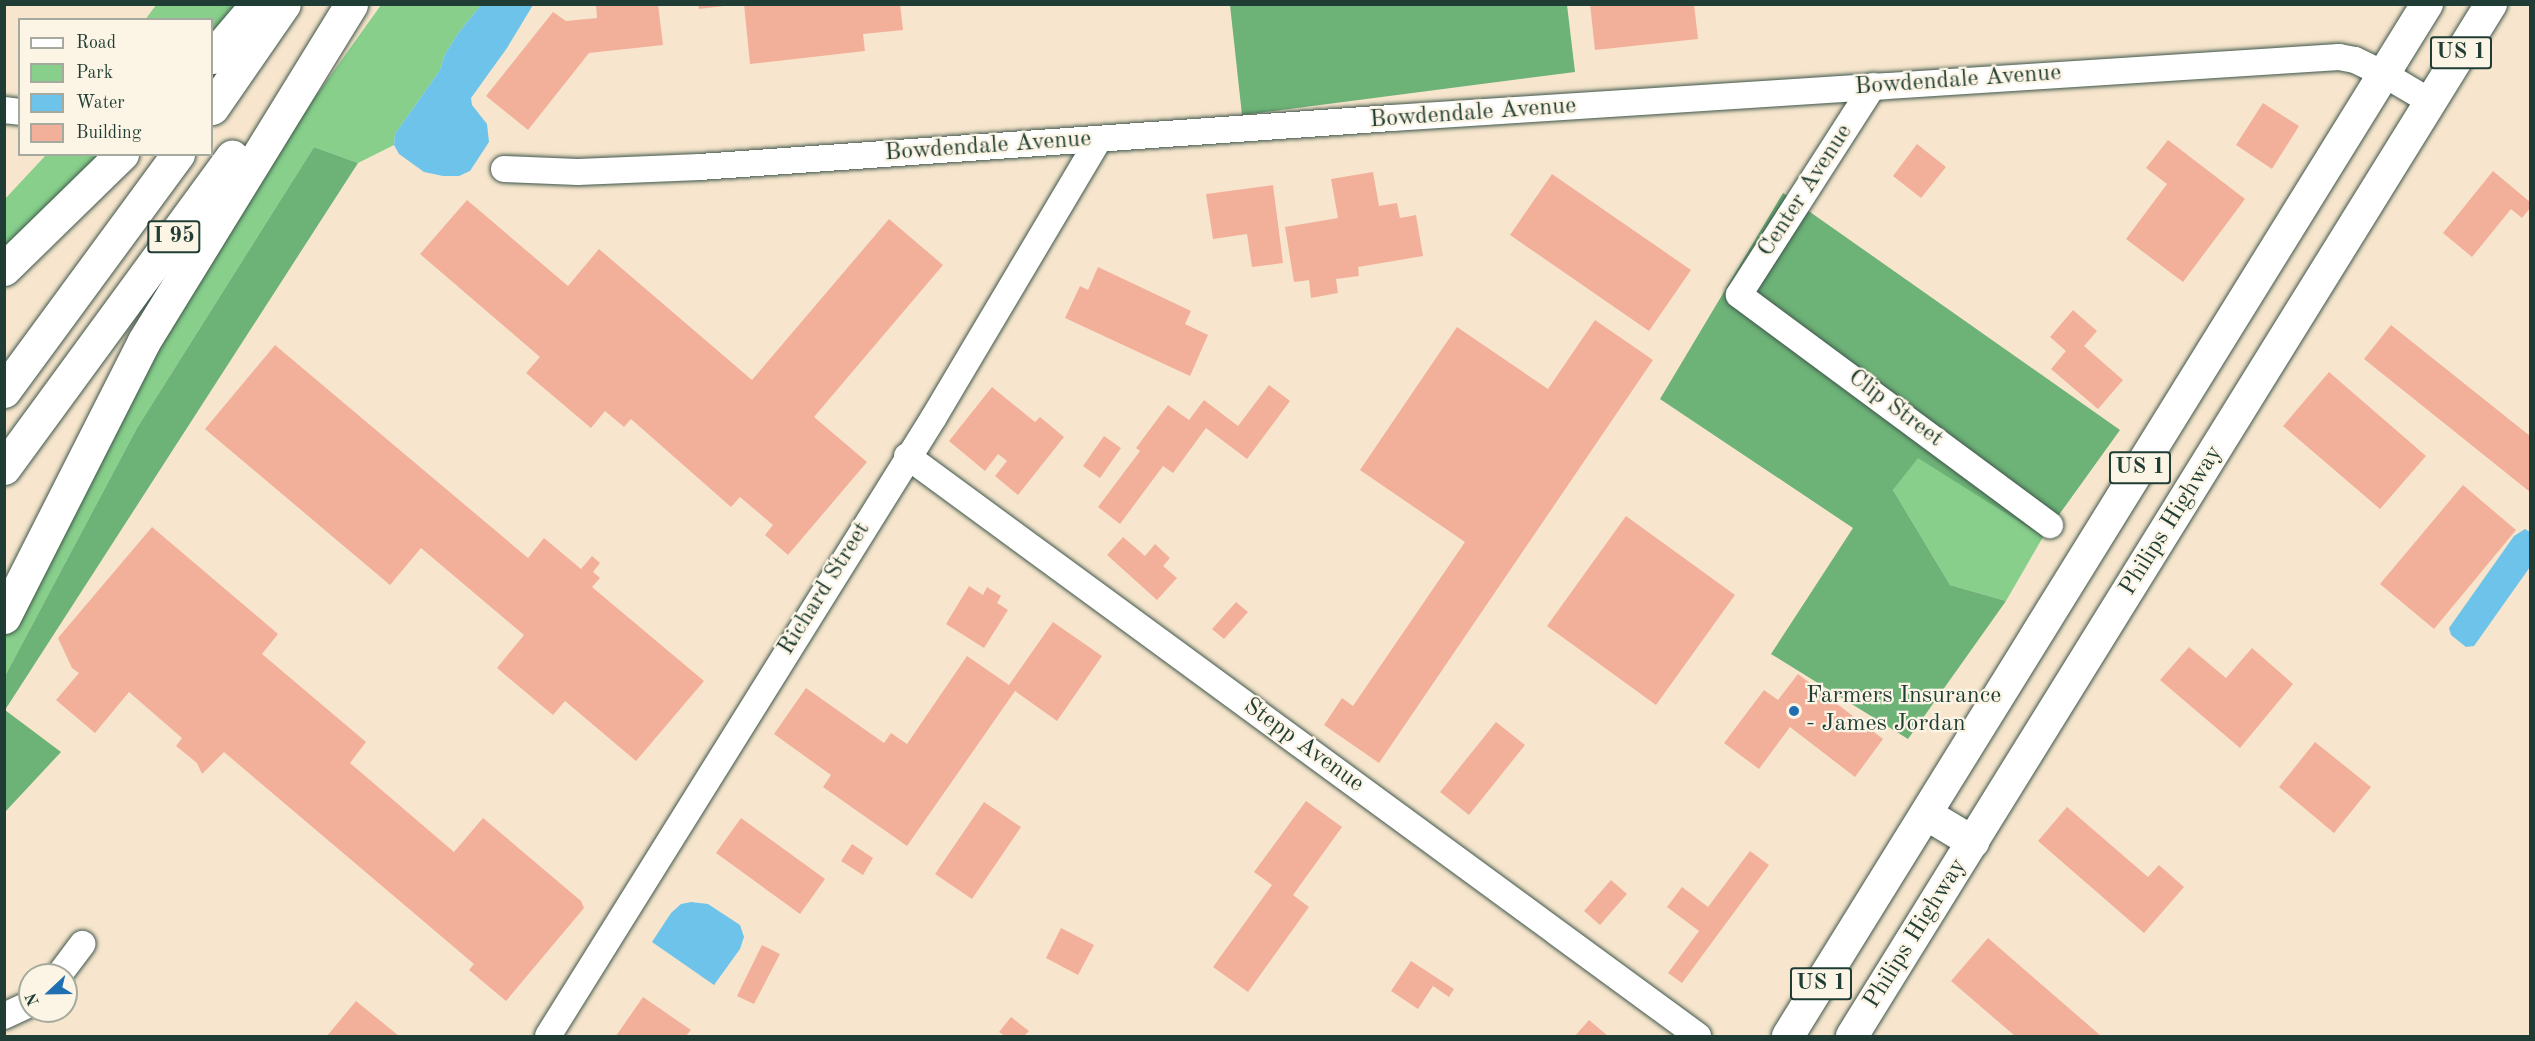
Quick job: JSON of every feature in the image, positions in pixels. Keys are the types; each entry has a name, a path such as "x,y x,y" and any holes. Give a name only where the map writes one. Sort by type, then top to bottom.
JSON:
{"highway":[{"path":"213,56 257,4"},
{"path":"213,107 284,4"},
{"name":"I 95","path":"4,468 201,201 341,4"},
{"path":"4,616 144,341 351,4"},
{"path":"4,269 120,156"},
{"name":"I 95","path":"4,391 177,156"}],"main road":[{"name":"US 1","path":"1788,1036 2427,4"},
{"name":"Philips Highway","path":"1852,1036 2492,4"},
{"path":"1926,814 1973,842"}],"street":[{"name":"Bowdendale Avenue","path":"504,170 578,172 700,167 1873,86 2339,57 2355,60 2384,74 2431,102"},
{"name":"Center Avenue","path":"1739,295 1873,86"},
{"name":"Richard Street","path":"548,1036 907,456 946,397 1100,139"},
{"name":"Clip Street","path":"1739,295 2050,525"},
{"name":"Stepp Avenue","path":"907,456 1698,1036"},
{"path":"69,963 82,944"},
{"path":"4,1016 18,1010"}],"green space":[{"path":"156,5 240,5 213,39 213,18 146,18"},
{"path":"381,5 481,5 459,32 445,54 440,70 395,134 394,145 358,163 314,147 137,428 5,676 5,637 24,604 120,406 272,157"},
{"path":"1230,5 1567,5 1575,72 1242,115"},
{"path":"314,147 358,163 5,710 5,676 137,428"},
{"path":"45,156 108,156 5,258 4,200"},
{"path":"1783,193 2120,430 2043,537 1918,458 1893,490 1950,585 2006,601 1908,739 1771,654 1853,528 1660,399"},
{"path":"1918,457 2043,537 2006,601 1950,585 1893,490"},
{"path":"5,710 61,752 5,812"}],"water":[{"path":"481,5 533,5 507,48 471,98 472,105 487,124 489,142 470,171 459,176 443,176 424,172 399,154 394,145 395,134 440,70 445,54 459,32"},
{"path":"2525,529 2530,532 2530,567 2474,646 2466,647 2451,635 2449,628 2514,536"},
{"path":"691,902 708,904 740,925 744,937 740,949 714,985 652,942 671,913 681,904"}],"building":[{"path":"658,4 663,45 589,53 528,130 486,96 553,12 566,21 597,18 596,5"},
{"path":"698,4 724,4 724,6 699,9"},
{"path":"744,4 900,4 903,30 863,34 865,51 750,64"},
{"path":"1590,4 1694,4 1698,39 1595,50"},
{"path":"2263,103 2299,126 2272,169 2236,145"},
{"path":"2168,140 2245,199 2183,282 2126,239 2167,184 2146,168"},
{"path":"1917,144 1946,167 1921,198 1893,176"},
{"path":"2493,171 2530,202 2530,208 2522,218 2511,209 2472,257 2443,233"},
{"path":"1373,172 1379,206 1397,203 1400,218 1416,215 1423,256 1358,267 1359,276 1336,279 1338,293 1311,298 1309,280 1294,282 1285,227 1338,218 1331,179"},
{"path":"1552,174 1691,270 1649,331 1510,235"},
{"path":"1273,185 1283,263 1252,267 1247,234 1213,239 1206,194"},
{"path":"467,200 568,286 599,249 752,380 889,219 943,265 814,417 867,462 788,555 765,535 773,525 740,497 731,507 631,419 624,427 605,411 591,428 526,373 540,357 420,254"},
{"path":"1098,267 1191,311 1185,324 1208,335 1190,376 1065,318 1080,286 1088,290"},
{"path":"2073,310 2097,331 2084,346 2123,380 2098,409 2051,369 2066,351 2050,337"},
{"path":"1595,320 1653,360 1379,763 1324,725 1342,698 1353,706 1465,542 1360,470 1457,327 1548,389"},
{"path":"2391,325 2530,436 2530,492 2364,359"},
{"path":"275,345 528,558 544,538 581,569 592,556 600,563 593,572 600,578 592,587 704,681 636,761 565,701 553,715 497,668 524,635 421,548 390,585 205,429"},
{"path":"2329,372 2426,456 2380,509 2283,426"},
{"path":"1269,385 1290,401 1247,459 1206,428 1173,473 1163,466 1120,524 1098,507 1140,451 1136,448 1168,405 1189,420 1204,400 1238,426"},
{"path":"992,387 1035,422 1040,417 1064,437 1018,495 995,476 1007,461 998,454 985,471 949,441"},
{"path":"1104,436 1121,448 1100,478 1083,466"},
{"path":"2463,485 2516,530 2434,629 2380,584"},
{"path":"1626,516 1735,595 1656,705 1547,626"},
{"path":"152,527 278,634 262,654 366,742 350,763 454,852 483,818 581,901 584,908 506,1001 469,970 474,964 224,752 202,774 197,763 176,746 182,738 129,692 95,733 56,700 79,673 72,668 58,638"},
{"path":"1123,537 1145,556 1155,544 1170,558 1163,566 1177,578 1157,600 1107,555"},
{"path":"969,586 983,595 987,587 1001,596 997,603 1008,610 984,648 946,624"},
{"path":"1236,602 1248,612 1224,639 1212,629"},
{"path":"1053,622 1102,656 1057,721 1015,691 907,846 823,787 831,775 774,734 806,688 884,743 891,733 907,744 967,656 1009,685"},
{"path":"2189,647 2226,678 2252,648 2293,684 2240,748 2160,680"},
{"path":"1798,674 1883,739 1855,777 1790,727 1759,769 1724,743 1764,690 1778,700"},
{"path":"1496,722 1525,745 1469,815 1440,792"},
{"path":"2315,742 2371,787 2334,833 2279,787"},
{"path":"1306,801 1342,827 1293,895 1309,907 1248,992 1213,967 1272,885 1254,872"},
{"path":"984,802 1021,827 972,899 935,874"},
{"path":"2067,807 2148,877 2159,865 2184,887 2144,933 2038,841"},
{"path":"741,818 825,879 800,914 716,853"},
{"path":"852,844 873,858 863,875 841,861"},
{"path":"1750,851 1769,865 1682,983 1668,973 1699,931 1667,907 1682,887 1708,907"},
{"path":"1611,880 1627,894 1600,925 1584,911"},
{"path":"1061,928 1094,945 1078,975 1046,958"},
{"path":"1988,938 2101,1036 2015,1036 1951,981"},
{"path":"762,945 780,954 754,1004 737,996"},
{"path":"1411,961 1454,989 1449,997 1433,986 1418,1009 1391,991"},
{"path":"643,997 691,1030 686,1036 616,1036"},
{"path":"356,1001 399,1036 327,1036"},
{"path":"1011,1017 1029,1031 1024,1036 1005,1036 999,1032"},
{"path":"1589,1020 1608,1036 1575,1036"}],"place":[{"name":"Farmers Insurance - James Jordan","path":"1794,711"}]}
